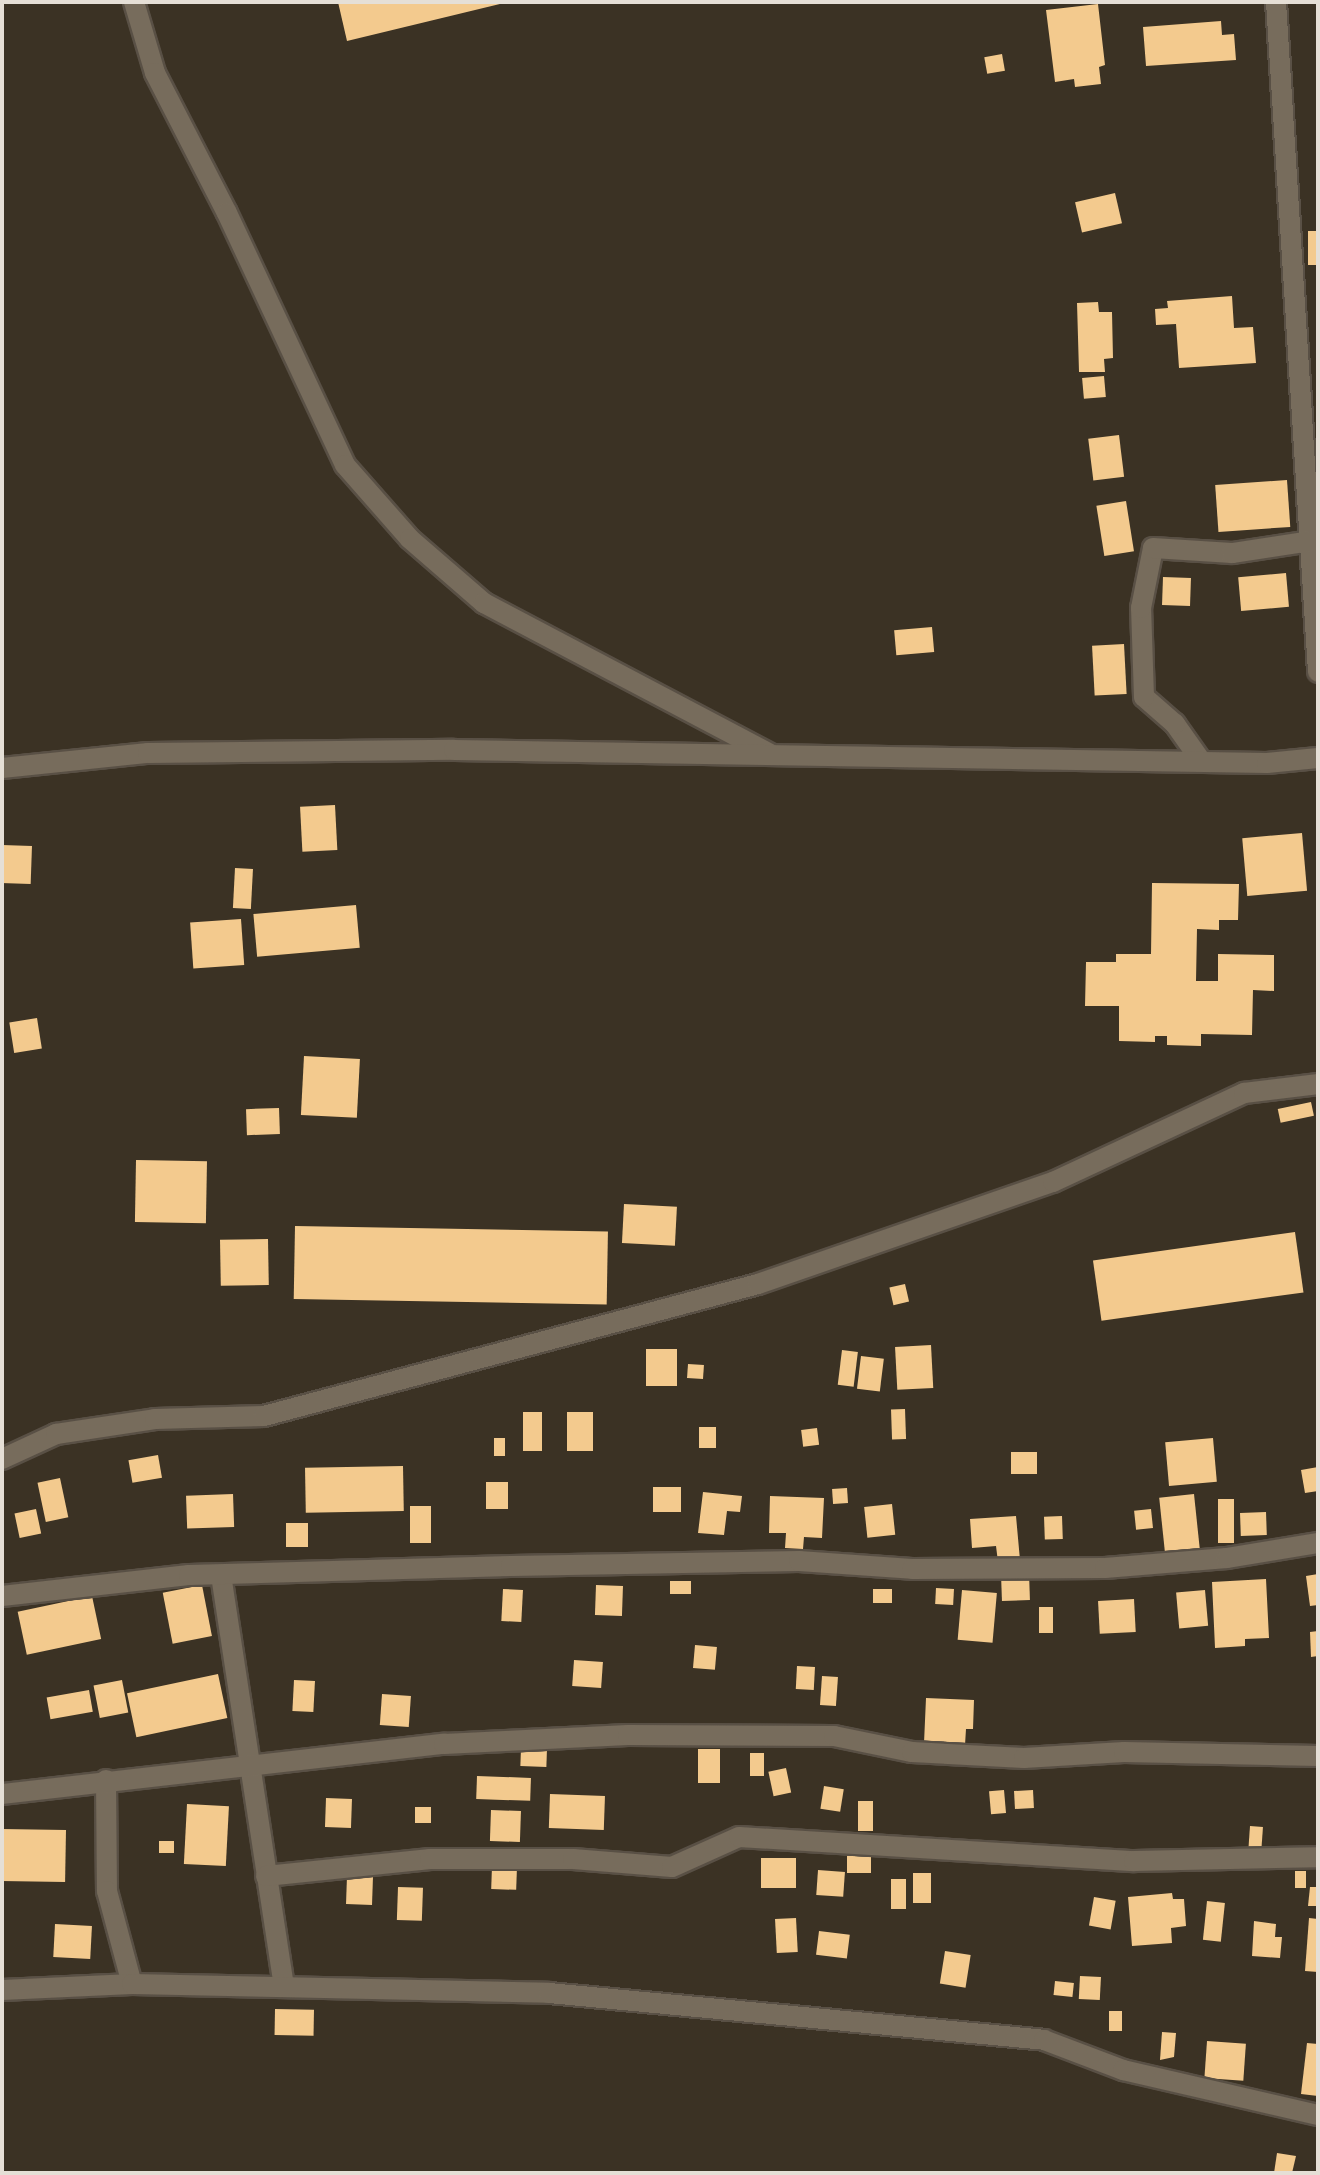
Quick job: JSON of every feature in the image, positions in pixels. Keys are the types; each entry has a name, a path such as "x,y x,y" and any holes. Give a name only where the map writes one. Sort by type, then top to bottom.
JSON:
{"street":[{"path":"134,2 155,73 227,213 345,465 410,539 484,603 773,755"},
{"path":"1276,2 1318,672"},
{"path":"1199,758 1175,724 1144,697 1141,608 1153,548 1232,553 1310,541"},
{"path":"2,768 148,753 454,750 1199,758 1267,763 1318,758"},
{"path":"2,1459 56,1434 155,1419 264,1416 758,1284 1053,1182 1244,1093 1318,1084"},
{"path":"2,1596 221,1575 799,1561 912,1569 1105,1568 1227,1558 1318,1543"},
{"path":"221,1575 246,1765 284,1986"},
{"path":"2,1794 444,1744 628,1735 834,1736 912,1752 1024,1758 1124,1752 1318,1756"},
{"path":"106,1780 109,1905 132,1984"},
{"path":"266,1876 430,1859 573,1859 672,1867 739,1837 1134,1861 1318,1857"},
{"path":"2,1990 132,1984 549,1993 1044,2040 1123,2070 1318,2115"}],"building":[{"path":"338,2 504,2 504,3 347,41"},
{"path":"1098,4 1105,65 1099,67 1101,84 1075,87 1074,79 1055,82 1046,10"},
{"path":"1221,21 1222,35 1234,34 1236,60 1146,66 1143,27"},
{"path":"1002,54 1005,71 987,74 984,57"},
{"path":"1115,193 1122,223 1082,232 1075,202"},
{"path":"1308,231 1318,231 1318,265 1308,265"},
{"path":"1232,296 1234,328 1253,327 1256,363 1179,368 1176,324 1156,325 1155,309 1168,308 1167,301"},
{"path":"1098,302 1099,312 1112,312 1113,358 1104,359 1105,372 1079,372 1077,303"},
{"path":"1104,376 1106,397 1084,399 1082,378"},
{"path":"1119,435 1124,477 1093,480 1088,439"},
{"path":"1287,480 1290,527 1218,532 1215,485"},
{"path":"1126,501 1134,551 1104,556 1096,506"},
{"path":"1286,573 1289,607 1241,611 1238,577"},
{"path":"1163,577 1191,578 1190,606 1162,605"},
{"path":"932,627 934,652 896,655 894,630"},
{"path":"1124,644 1127,694 1095,696 1092,646"},
{"path":"335,805 337,850 302,852 300,807"},
{"path":"1302,833 1307,891 1247,896 1242,838"},
{"path":"2,845 32,846 31,884 2,883"},
{"path":"235,868 253,869 251,909 233,908"},
{"path":"1152,883 1239,884 1238,920 1219,920 1219,930 1197,929 1196,981 1218,981 1218,954 1274,955 1274,991 1253,990 1252,1035 1201,1034 1201,1046 1167,1045 1167,1036 1155,1036 1155,1042 1119,1041 1119,1006 1085,1006 1086,962 1116,962 1116,954 1151,954"},
{"path":"356,905 360,948 257,957 253,914"},
{"path":"241,919 244,965 193,968 190,923"},
{"path":"37,1018 42,1049 14,1053 9,1022"},
{"path":"304,1056 360,1059 357,1118 301,1115"},
{"path":"1311,1102 1314,1116 1281,1123 1278,1109"},
{"path":"279,1108 280,1134 247,1135 246,1109"},
{"path":"136,1160 207,1161 206,1223 135,1222"},
{"path":"624,1204 677,1207 675,1246 622,1243"},
{"path":"295,1226 608,1231 607,1304 294,1299"},
{"path":"1295,1232 1303,1292 1101,1321 1093,1260"},
{"path":"268,1239 269,1285 221,1286 220,1240"},
{"path":"905,1284 909,1302 893,1305 889,1288"},
{"path":"931,1345 933,1388 897,1390 895,1347"},
{"path":"646,1349 677,1349 677,1386 646,1386"},
{"path":"842,1350 858,1352 854,1387 838,1385"},
{"path":"861,1356 884,1359 880,1392 857,1389"},
{"path":"688,1364 704,1365 703,1379 687,1378"},
{"path":"891,1409 905,1409 906,1439 892,1439"},
{"path":"523,1412 542,1412 542,1451 523,1451"},
{"path":"567,1412 593,1412 593,1451 567,1451"},
{"path":"699,1427 716,1427 716,1448 699,1448"},
{"path":"817,1428 819,1445 803,1447 801,1430"},
{"path":"494,1438 505,1438 505,1456 494,1456"},
{"path":"1213,1438 1217,1482 1169,1486 1165,1442"},
{"path":"1011,1452 1037,1452 1037,1474 1011,1474"},
{"path":"158,1455 162,1478 132,1483 128,1460"},
{"path":"403,1466 404,1511 306,1513 305,1468"},
{"path":"1318,1467 1318,1491 1305,1493 1301,1470"},
{"path":"60,1478 68,1517 46,1522 38,1483"},
{"path":"486,1482 508,1482 508,1509 486,1509"},
{"path":"653,1487 681,1487 681,1512 653,1512"},
{"path":"847,1488 848,1503 833,1504 832,1489"},
{"path":"703,1492 742,1496 740,1512 727,1511 724,1535 698,1533"},
{"path":"233,1494 234,1527 187,1529 186,1496"},
{"path":"1194,1494 1200,1551 1165,1554 1159,1498"},
{"path":"770,1496 824,1498 822,1538 804,1537 803,1549 785,1548 786,1533 769,1533"},
{"path":"1218,1499 1234,1499 1234,1543 1218,1543"},
{"path":"892,1504 895,1535 867,1538 864,1507"},
{"path":"410,1506 431,1506 431,1543 410,1543"},
{"path":"36,1509 41,1533 20,1538 14,1514"},
{"path":"1151,1509 1153,1528 1136,1530 1134,1511"},
{"path":"1266,1512 1267,1535 1241,1536 1240,1513"},
{"path":"1016,1516 1020,1560 998,1562 996,1546 972,1548 970,1519"},
{"path":"1062,1516 1063,1539 1045,1540 1044,1517"},
{"path":"286,1523 308,1523 308,1547 286,1547"},
{"path":"1029,1573 1030,1600 1002,1601 1001,1574"},
{"path":"1318,1574 1318,1605 1310,1606 1306,1576"},
{"path":"1266,1579 1269,1638 1245,1639 1245,1646 1215,1648 1212,1582"},
{"path":"670,1581 691,1581 691,1594 670,1594"},
{"path":"202,1585 212,1636 173,1644 163,1593"},
{"path":"596,1585 623,1586 622,1616 595,1615"},
{"path":"936,1588 954,1589 953,1605 935,1604"},
{"path":"503,1589 523,1590 521,1622 501,1621"},
{"path":"873,1589 892,1589 892,1603 873,1603"},
{"path":"962,1590 997,1593 993,1643 958,1640"},
{"path":"1205,1590 1208,1626 1179,1628 1176,1593"},
{"path":"92,1596 101,1639 27,1655 18,1612"},
{"path":"1134,1599 1136,1632 1100,1634 1098,1601"},
{"path":"1039,1607 1053,1607 1053,1633 1039,1633"},
{"path":"1318,1631 1318,1656 1311,1657 1310,1632"},
{"path":"695,1645 717,1647 715,1670 693,1668"},
{"path":"574,1660 603,1662 601,1688 572,1686"},
{"path":"797,1666 815,1667 814,1690 796,1689"},
{"path":"218,1674 227,1718 136,1737 127,1693"},
{"path":"822,1676 838,1677 836,1706 820,1705"},
{"path":"122,1680 128,1712 100,1718 94,1686"},
{"path":"294,1680 315,1681 313,1712 292,1711"},
{"path":"89,1690 93,1712 50,1719 47,1697"},
{"path":"382,1694 411,1696 409,1727 380,1725"},
{"path":"926,1698 974,1700 973,1729 966,1729 965,1745 924,1743"},
{"path":"521,1748 547,1749 546,1767 520,1766"},
{"path":"698,1749 720,1749 720,1783 698,1783"},
{"path":"750,1753 764,1753 764,1776 750,1776"},
{"path":"786,1768 791,1792 774,1796 768,1772"},
{"path":"477,1776 531,1778 530,1801 476,1799"},
{"path":"824,1786 844,1789 840,1812 820,1809"},
{"path":"1004,1790 1006,1813 991,1814 989,1791"},
{"path":"1033,1790 1034,1808 1015,1809 1014,1791"},
{"path":"550,1794 605,1796 604,1830 549,1828"},
{"path":"326,1798 352,1799 351,1828 325,1827"},
{"path":"858,1801 873,1801 873,1831 858,1831"},
{"path":"187,1804 229,1806 226,1866 184,1864"},
{"path":"415,1807 431,1807 431,1823 415,1823"},
{"path":"491,1810 521,1811 520,1842 490,1841"},
{"path":"1250,1826 1263,1827 1261,1850 1248,1849"},
{"path":"2,1829 66,1830 65,1882 2,1881"},
{"path":"159,1841 174,1841 174,1853 159,1853"},
{"path":"847,1855 871,1855 871,1873 847,1873"},
{"path":"761,1858 796,1858 796,1888 761,1888"},
{"path":"492,1866 517,1867 516,1890 491,1889"},
{"path":"818,1870 845,1872 843,1897 816,1895"},
{"path":"1295,1871 1306,1871 1306,1888 1295,1888"},
{"path":"913,1873 931,1873 931,1903 913,1903"},
{"path":"347,1876 373,1877 372,1905 346,1904"},
{"path":"891,1879 906,1879 906,1909 891,1909"},
{"path":"398,1887 423,1888 422,1921 397,1920"},
{"path":"1310,1887 1318,1887 1318,1906 1308,1906"},
{"path":"1172,1893 1173,1899 1184,1899 1186,1926 1171,1928 1172,1943 1132,1946 1128,1897"},
{"path":"1094,1897 1116,1901 1111,1929 1089,1926"},
{"path":"1207,1901 1225,1903 1221,1942 1203,1940"},
{"path":"796,1918 798,1952 777,1953 775,1919"},
{"path":"1309,1918 1318,1919 1318,1972 1305,1971"},
{"path":"1254,1921 1276,1924 1275,1937 1282,1937 1280,1958 1252,1956"},
{"path":"55,1924 92,1926 90,1959 53,1957"},
{"path":"819,1931 850,1935 847,1959 816,1955"},
{"path":"945,1951 971,1955 966,1988 940,1984"},
{"path":"1080,1976 1101,1977 1100,2000 1079,1999"},
{"path":"1055,1981 1074,1983 1072,1997 1054,1995"},
{"path":"275,2009 314,2010 314,2036 275,2035"},
{"path":"1109,2011 1122,2011 1122,2031 1109,2031"},
{"path":"1162,2032 1176,2033 1174,2057 1160,2060"},
{"path":"1207,2041 1246,2044 1243,2081 1204,2078"},
{"path":"1307,2043 1318,2044 1318,2096 1301,2094"},
{"path":"1277,2153 1296,2156 1292,2173 1274,2173"}]}
